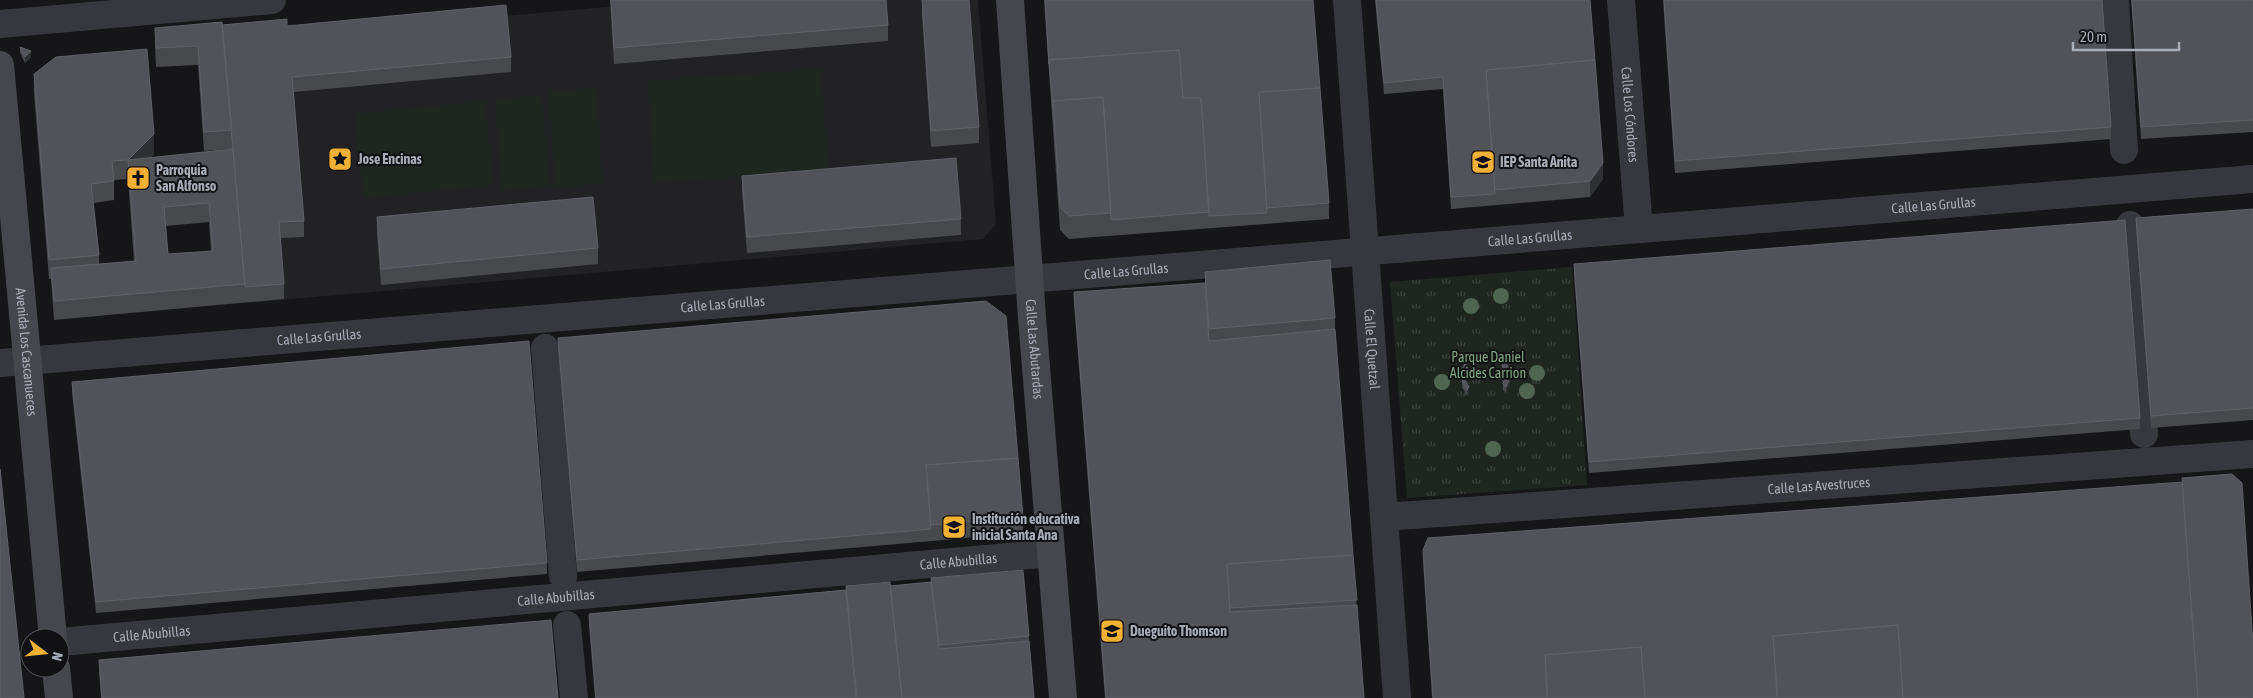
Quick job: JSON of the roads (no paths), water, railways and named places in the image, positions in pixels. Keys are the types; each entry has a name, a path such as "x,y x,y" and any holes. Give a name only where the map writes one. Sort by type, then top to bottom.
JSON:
{"street":[{"path":"0,24 272,0"},
{"name":"Calle Las Abutardas","path":"1010,0 1029,279 1063,698"},
{"name":"Calle El Quetzal","path":"1347,0 1397,698"},
{"name":"Calle Los Cóndores","path":"1620,0 1639,229"},
{"path":"2115,0 2124,150"},
{"name":"Avenida Los Cascanueces","path":"0,65 52,628"},
{"name":"Calle Las Grullas","path":"0,363 2253,179"},
{"path":"2130,226 2144,434"},
{"path":"545,348 563,576"},
{"name":"Calle Las Avestruces","path":"1384,517 2253,454"},
{"name":"Calle Abubillas","path":"70,641 1051,553"},
{"path":"567,625 574,698"},
{"path":"57,678 59,698"}],"place":[{"name":"Jose Encinas","path":"340,159"},
{"name":"IEP Santa Anita","path":"1483,162"},
{"name":"Parroquia San Alfonso","path":"138,178"},
{"name":"Institución educativa inicial Santa Ana","path":"954,527"},
{"name":"Dueguito Thomson","path":"1112,631"}],"park label":[{"name":"Parque Daniel Alcides Carrion","path":"1488,366"}]}
